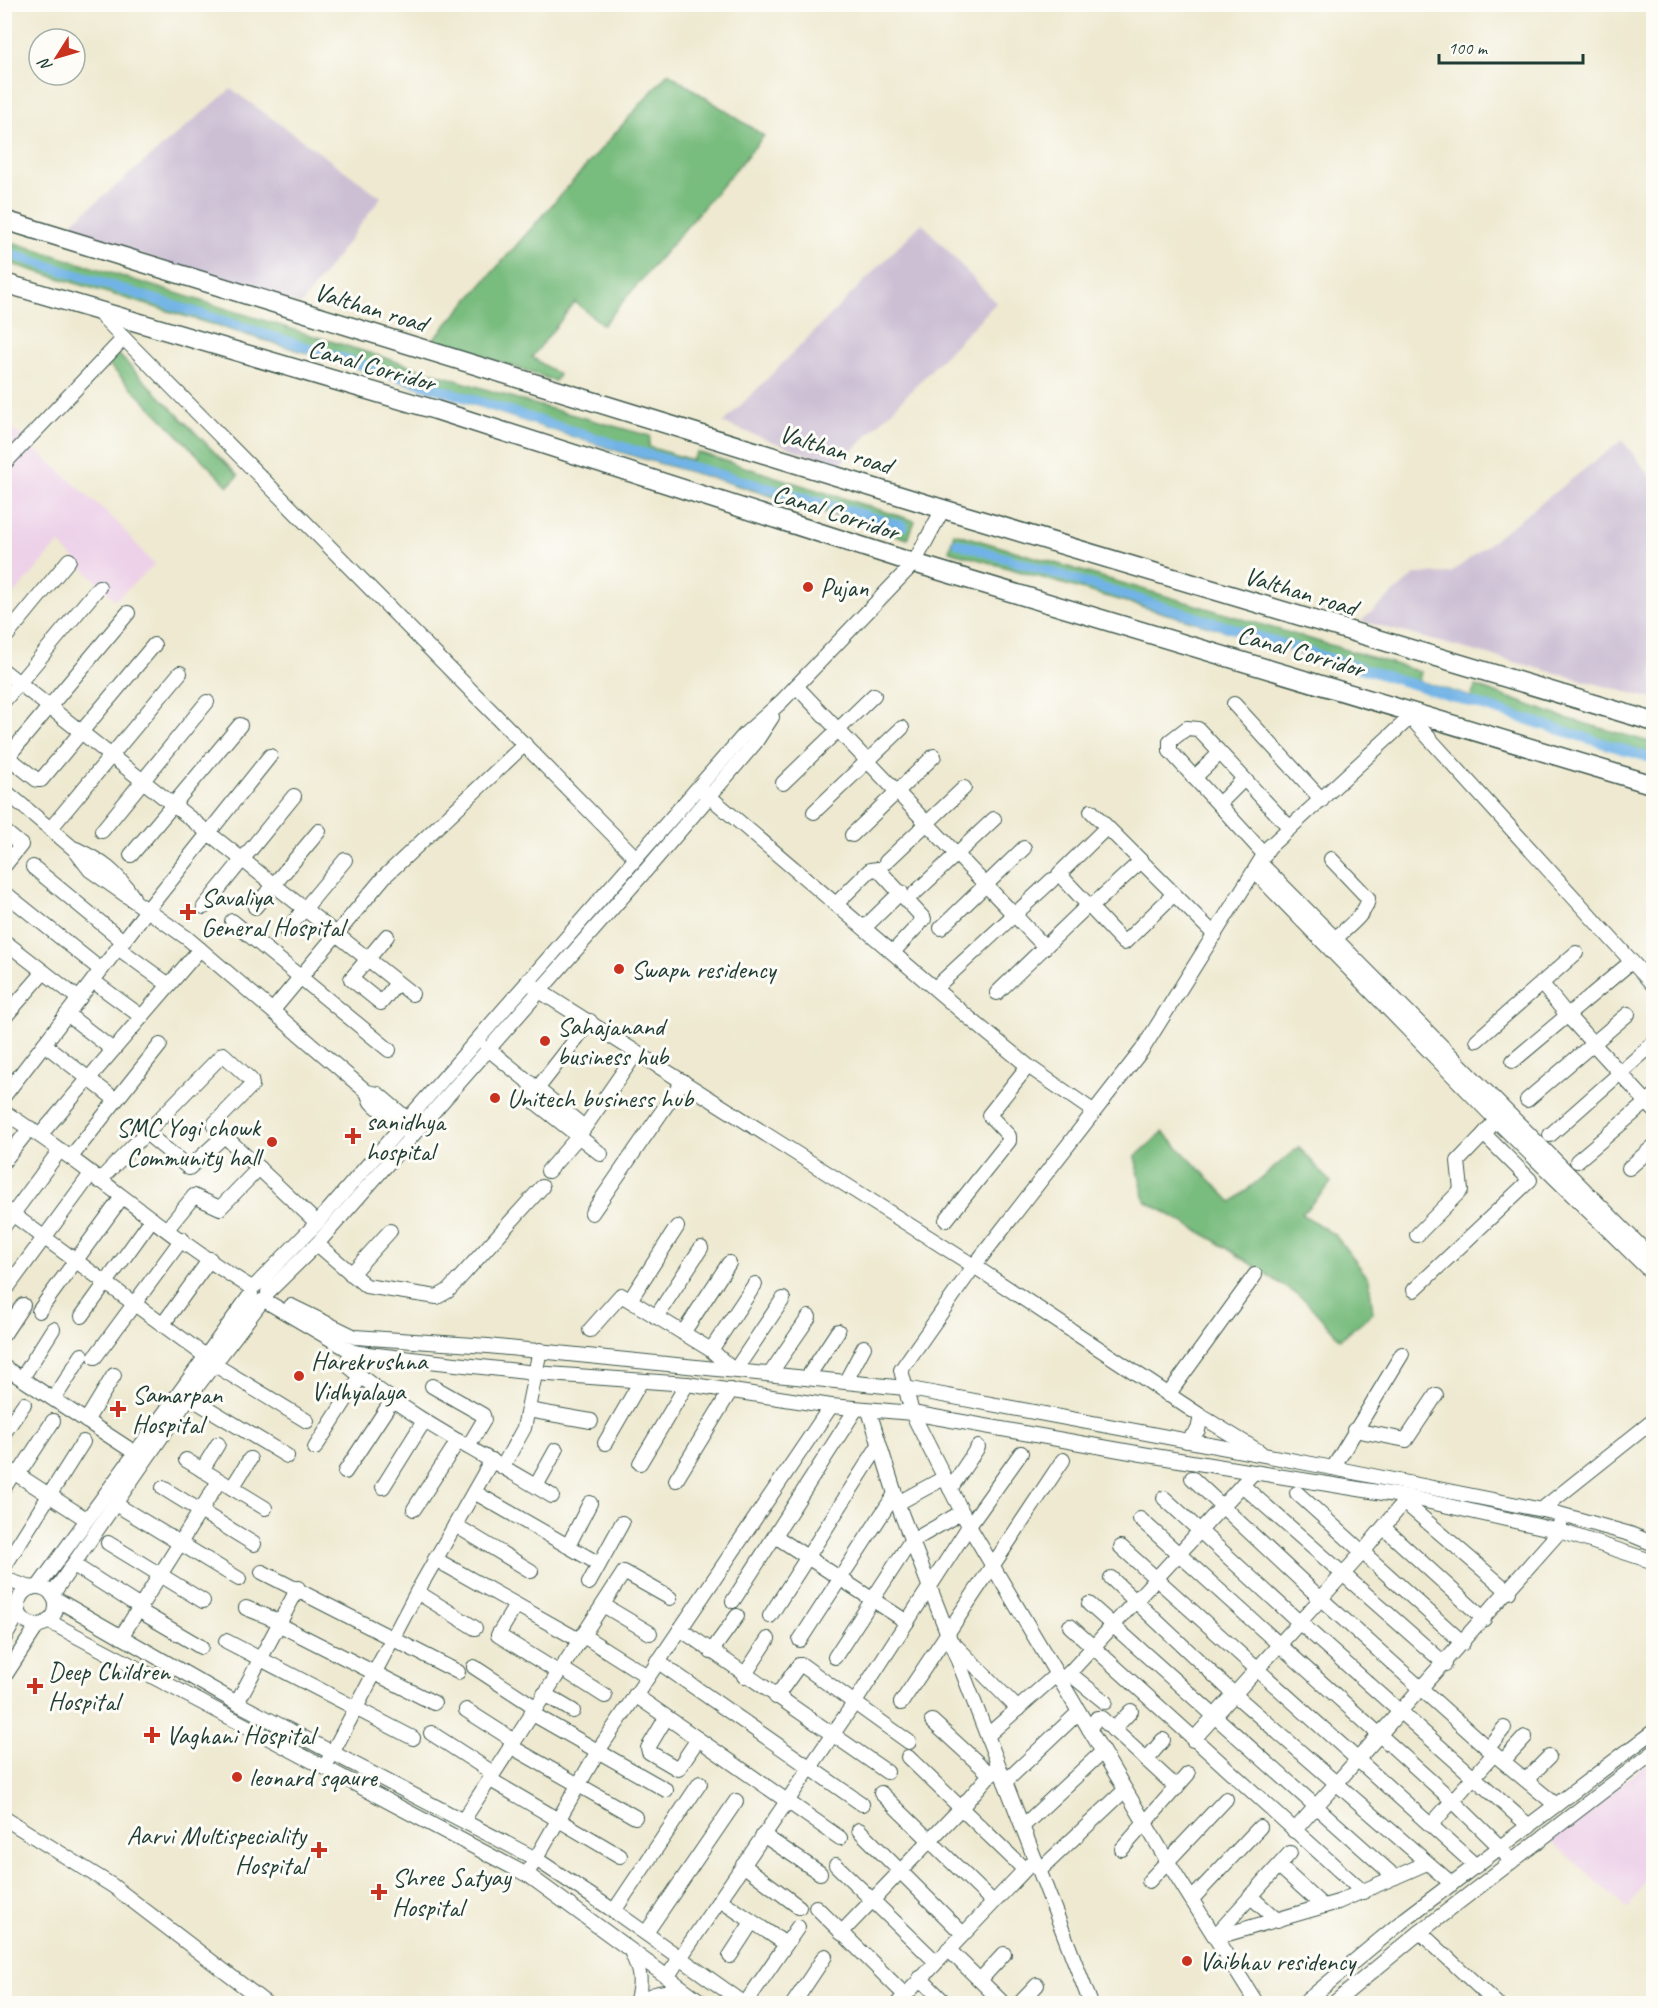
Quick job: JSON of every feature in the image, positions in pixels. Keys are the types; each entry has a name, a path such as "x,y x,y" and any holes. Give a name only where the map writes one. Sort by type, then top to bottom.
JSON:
{"main road":[{"name":"Valthan road","path":"4,220 943,509 1653,722"},
{"name":"Canal Corridor","path":"4,283 436,410 914,564 1653,785"}],"street":[{"path":"97,310 636,858"},
{"path":"4,464 124,338"},
{"path":"260,1293 317,1244 410,1127 533,985 636,858 754,743 781,702 914,564 943,509"},
{"path":"4,639 69,560"},
{"path":"4,701 99,587"},
{"path":"128,613 6,759 36,780 41,780 154,645"},
{"path":"4,671 244,858 412,994"},
{"path":"51,828 180,674"},
{"path":"796,686 958,852 1045,946"},
{"path":"783,783 874,695"},
{"path":"102,831 207,702"},
{"path":"1234,704 1322,800"},
{"path":"1257,2004 1125,1791 1079,1712 1062,1676 969,1526 912,1413 901,1370 974,1266 1142,1050 1269,847 1413,715 1653,986"},
{"path":"131,855 240,725"},
{"path":"814,812 902,728"},
{"path":"1290,828 1198,729 1187,728 1170,741 1170,751 1254,843 1260,863 1496,1120 1653,1275"},
{"path":"273,1010 384,877 525,744"},
{"path":"1194,777 1220,753"},
{"path":"4,1096 148,909 270,756"},
{"path":"852,835 934,756"},
{"path":"1219,804 1244,779"},
{"path":"886,862 964,788"},
{"path":"4,790 74,849 101,861 114,872 133,898 200,949 273,1010 367,1092 371,1102 410,1127"},
{"path":"703,791 1029,1066 1093,1111"},
{"path":"4,1677 43,1623 55,1611 53,1597 117,1505 141,1457 260,1293 317,1223 487,1048 533,985 647,869 703,791"},
{"path":"204,908 294,796"},
{"path":"1091,811 1215,935"},
{"path":"864,928 958,852 994,819"},
{"path":"1107,827 1059,874 1086,910 1124,943 1174,894"},
{"path":"4,831 21,845 5,865"},
{"path":"255,907 319,831"},
{"path":"941,928 1024,848"},
{"path":"1331,859 1368,898 1368,904 1364,910 1335,939"},
{"path":"286,932 345,860"},
{"path":"997,993 1045,946 1141,861"},
{"path":"1260,863 1653,1260"},
{"path":"33,867 169,985"},
{"path":"837,904 873,868 878,869 908,892 924,921 893,952"},
{"path":"935,988 1052,880"},
{"path":"10,897 142,1017"},
{"path":"232,921 301,975 389,1050"},
{"path":"387,936 351,978 381,1003 397,983"},
{"path":"4,941 79,999"},
{"path":"4,1161 88,1079 200,949"},
{"path":"1477,1040 1576,953"},
{"path":"1513,1060 1631,962"},
{"path":"7,1008 44,972"},
{"path":"1542,984 1567,1016 1651,1103 1577,1161"},
{"path":"533,985 974,1266 1168,1395 1268,1456"},
{"path":"67,1014 113,1050"},
{"path":"1527,1100 1628,1014"},
{"path":"590,1021 536,1088 531,1099 581,1132 601,1154"},
{"path":"1550,1135 1653,1043"},
{"path":"44,1044 116,1100"},
{"path":"4,1226 9,1211 116,1100 160,1045"},
{"path":"487,1048 536,1088"},
{"path":"549,1171 581,1132 637,1052"},
{"path":"7,1288 45,1237 95,1177 145,1132 223,1054 252,1082 215,1123 224,1136 317,1223"},
{"path":"946,1220 1009,1141 1009,1136 989,1115 1029,1066"},
{"path":"592,1213 683,1081"},
{"path":"4,1112 35,1131 152,1219 210,1259 351,1351 535,1373 687,1384 862,1410 912,1413 1406,1500 1560,1532 1653,1562"},
{"path":"1417,1234 1461,1190 1458,1161 1496,1120"},
{"path":"145,1132 189,1168 224,1136"},
{"path":"1414,1290 1530,1180 1484,1134"},
{"path":"1629,1168 1653,1146"},
{"path":"167,1229 194,1196 220,1208 259,1168"},
{"path":"317,1244 369,1287 441,1295 542,1187"},
{"path":"39,1311 122,1197"},
{"path":"9,1211 210,1360 307,1421"},
{"path":"82,1316 152,1219"},
{"path":"630,1300 677,1227"},
{"path":"351,1274 390,1231"},
{"path":"54,1399 135,1303 182,1239"},
{"path":"656,1317 701,1248"},
{"path":"163,1324 210,1259"},
{"path":"683,1333 729,1263"},
{"path":"1168,1395 1255,1275"},
{"path":"711,1350 755,1284"},
{"path":"260,1293 355,1337 540,1350 905,1388 1333,1468 1551,1512 1630,1534 1653,1544"},
{"path":"590,1330 619,1295 711,1350 734,1369"},
{"path":"734,1369 783,1299"},
{"path":"6,1328 23,1305"},
{"path":"771,1374 809,1317"},
{"path":"22,1378 53,1329"},
{"path":"807,1378 838,1331"},
{"path":"846,1381 864,1347"},
{"path":"324,1768 417,1592 474,1492 522,1432 540,1350"},
{"path":"351,1351 347,1365 361,1376 424,1421 552,1496"},
{"path":"1333,1468 1402,1354"},
{"path":"4,1639 14,1607 21,1595 34,1587 86,1519 141,1457 189,1397 210,1360"},
{"path":"4,1367 141,1457"},
{"path":"86,1420 114,1376"},
{"path":"315,1448 361,1376"},
{"path":"605,1443 641,1381"},
{"path":"640,1463 687,1384"},
{"path":"414,1509 484,1420 483,1415 432,1386"},
{"path":"675,1480 731,1390"},
{"path":"1354,1430 1405,1441 1436,1395"},
{"path":"189,1397 287,1456"},
{"path":"345,1472 393,1399"},
{"path":"4,1433 24,1404"},
{"path":"526,1875 598,1751 831,1406"},
{"path":"528,1410 591,1421"},
{"path":"862,1410 879,1445 912,1540 988,1735 994,1770"},
{"path":"733,1601 862,1410"},
{"path":"1187,1441 1198,1430 1201,1416"},
{"path":"1551,1512 1653,1419"},
{"path":"4,1488 12,1471 53,1421"},
{"path":"382,1487 424,1421"},
{"path":"1551,1512 1653,1431"},
{"path":"4,1567 83,1442"},
{"path":"202,1470 218,1444"},
{"path":"770,1616 879,1445"},
{"path":"800,1640 897,1499 947,1484 978,1448"},
{"path":"536,1486 556,1450"},
{"path":"667,1977 786,1799 811,1767 855,1702 969,1526 1020,1453"},
{"path":"232,1488 250,1459"},
{"path":"1283,1478 1284,1459"},
{"path":"186,1460 265,1508"},
{"path":"901,1703 949,1636 992,1564 1063,1460"},
{"path":"12,1471 86,1519"},
{"path":"988,1735 1093,1648 1253,1473"},
{"path":"1192,1478 1320,1598 1495,1754 1556,1804"},
{"path":"121,1637 219,1481"},
{"path":"1242,1485 1445,1664"},
{"path":"163,1488 254,1544"},
{"path":"474,1492 599,1564"},
{"path":"1297,1493 1463,1643"},
{"path":"1164,1498 1473,1778 1530,1826"},
{"path":"1193,1740 1363,1552 1406,1500"},
{"path":"1406,1500 1509,1592"},
{"path":"568,1546 590,1503"},
{"path":"117,1505 239,1578"},
{"path":"835,1657 912,1540 962,1512"},
{"path":"1551,1512 1560,1532"},
{"path":"1140,1519 1452,1801 1500,1847 1511,1862"},
{"path":"589,1583 622,1523"},
{"path":"455,1525 531,1571"},
{"path":"1383,1528 1484,1619"},
{"path":"1294,1831 1445,1664 1560,1532"},
{"path":"775,1536 906,1622"},
{"path":"108,1543 203,1601"},
{"path":"1121,1547 1476,1866"},
{"path":"435,1559 647,1676"},
{"path":"74,1565 201,1647"},
{"path":"464,1819 580,1638 627,1571 670,1598"},
{"path":"262,1572 298,1588 458,1672"},
{"path":"1112,1578 1235,1695 1452,1884"},
{"path":"4,1579 34,1587 237,1703 464,1819 536,1859 646,1933 745,2004 798,1927"},
{"path":"237,1703 298,1588"},
{"path":"417,1592 475,1628"},
{"path":"1089,1604 1395,1876"},
{"path":"516,1605 498,1635 605,1696"},
{"path":"603,1605 650,1634"},
{"path":"14,1607 28,1623 43,1623 526,1875 704,2004"},
{"path":"246,1608 434,1703"},
{"path":"711,1652 737,1616"},
{"path":"1070,1626 1363,1892"},
{"path":"680,1629 744,1676 887,1772"},
{"path":"949,1636 1018,1709"},
{"path":"744,1676 768,1639"},
{"path":"226,1641 413,1738"},
{"path":"657,1662 862,1804"},
{"path":"776,1697 801,1664 909,1742"},
{"path":"474,1667 533,1710 666,1790"},
{"path":"1062,1676 1105,1702"},
{"path":"544,1694 573,1711"},
{"path":"635,1695 840,1838"},
{"path":"466,1710 578,1786 635,1817"},
{"path":"1113,1730 1131,1711"},
{"path":"1005,1782 1079,1712"},
{"path":"666,1718 648,1748 649,1752 676,1770 698,1739"},
{"path":"1089,1728 1099,1718 1177,1788"},
{"path":"932,1720 994,1770 1005,1782 1091,2004"},
{"path":"1495,1754 1504,1728"},
{"path":"1303,2004 1405,1919 1653,1731"},
{"path":"431,1733 558,1820 620,1856"},
{"path":"1431,1825 1495,1754 1524,1737"},
{"path":"1146,1760 1163,1740"},
{"path":"1022,1827 1102,1752"},
{"path":"1333,2004 1420,1932 1653,1752"},
{"path":"908,1757 1024,1869"},
{"path":"1526,1780 1549,1757"},
{"path":"841,1933 961,1808 994,1770"},
{"path":"1122,1850 1188,1774"},
{"path":"614,1911 700,1783"},
{"path":"816,1907 901,1999 1024,1869 1037,1864 1125,1791"},
{"path":"881,1793 931,1839 993,1902"},
{"path":"1149,1881 1226,1799"},
{"path":"646,1933 736,1801"},
{"path":"4,1818 113,1886 267,2004"},
{"path":"1192,1899 1260,1827"},
{"path":"859,1830 902,1870 963,1934"},
{"path":"763,1834 820,1873"},
{"path":"1216,1936 1290,1853"},
{"path":"1216,1936 1323,1906 1363,1892 1427,1863"},
{"path":"743,1865 799,1907"},
{"path":"836,1865 936,1962"},
{"path":"1279,1866 1323,1906"},
{"path":"1250,1896 1276,1920"},
{"path":"720,1900 786,1944"},
{"path":"730,1956 752,1922"},
{"path":"1420,1932 1497,2004"},
{"path":"629,1949 640,1970 641,1985 635,2003"},
{"path":"948,1950 1004,2004"},
{"path":"980,1980 1004,1954"},
{"path":"793,2004 825,1956"},
{"path":"920,1978 946,2004"},
{"path":"1019,2004 1037,1985"},
{"path":"635,2003 654,1993 688,1992"}],"shaded area":[{"path":"231,89 381,197 301,305 63,230"},
{"path":"922,223 996,303 838,466 723,423"},
{"path":"5,422 117,522 154,565 115,600 59,543 5,605"},
{"path":"1622,440 1653,479 1653,699 1361,621 1416,574 1451,573"},
{"path":"1653,1759 1653,1867 1628,1909 1550,1840"}],"green space":[{"path":"668,73 764,136 603,325 575,302 532,357 559,375 555,381 433,340"},
{"path":"5,240 530,403 650,436 649,447 692,460 697,452 915,521 908,539 720,480 637,457 387,377 5,262"},
{"path":"118,354 238,476 228,486 108,364"},
{"path":"954,533 1421,672 1419,681 1471,697 1476,686 1562,717 1653,743 1653,754 949,551"},
{"path":"1163,1132 1232,1202 1299,1147 1331,1183 1302,1214 1336,1236 1369,1279 1373,1313 1340,1339 1304,1299 1216,1241 1145,1201 1135,1157"}],"waterway":[{"path":"4,252 639,452 903,526"},
{"path":"957,543 1654,759"}],"place":[{"name":"Pujan","path":"808,587"},
{"name":"Savaliya General Hospital","path":"188,912"},
{"name":"Swapn residency","path":"619,969"},
{"name":"Sahajanand business hub","path":"545,1041"},
{"name":"Unitech business hub","path":"495,1098"},
{"name":"sanidhya hospital","path":"353,1136"},
{"name":"SMC Yogi chowk Community hall","path":"272,1142"},
{"name":"Harekrushna Vidhyalaya","path":"299,1376"},
{"name":"Samarpan Hospital","path":"118,1409"},
{"name":"Deep Children Hospital","path":"35,1686"},
{"name":"Vaghani Hospital","path":"152,1735"},
{"name":"leonard sqaure","path":"237,1777"},
{"name":"Aarvi Multispeciality Hospital","path":"319,1850"},
{"name":"Shree Satyay Hospital","path":"379,1892"},
{"name":"Vaibhav residency","path":"1187,1961"}]}
